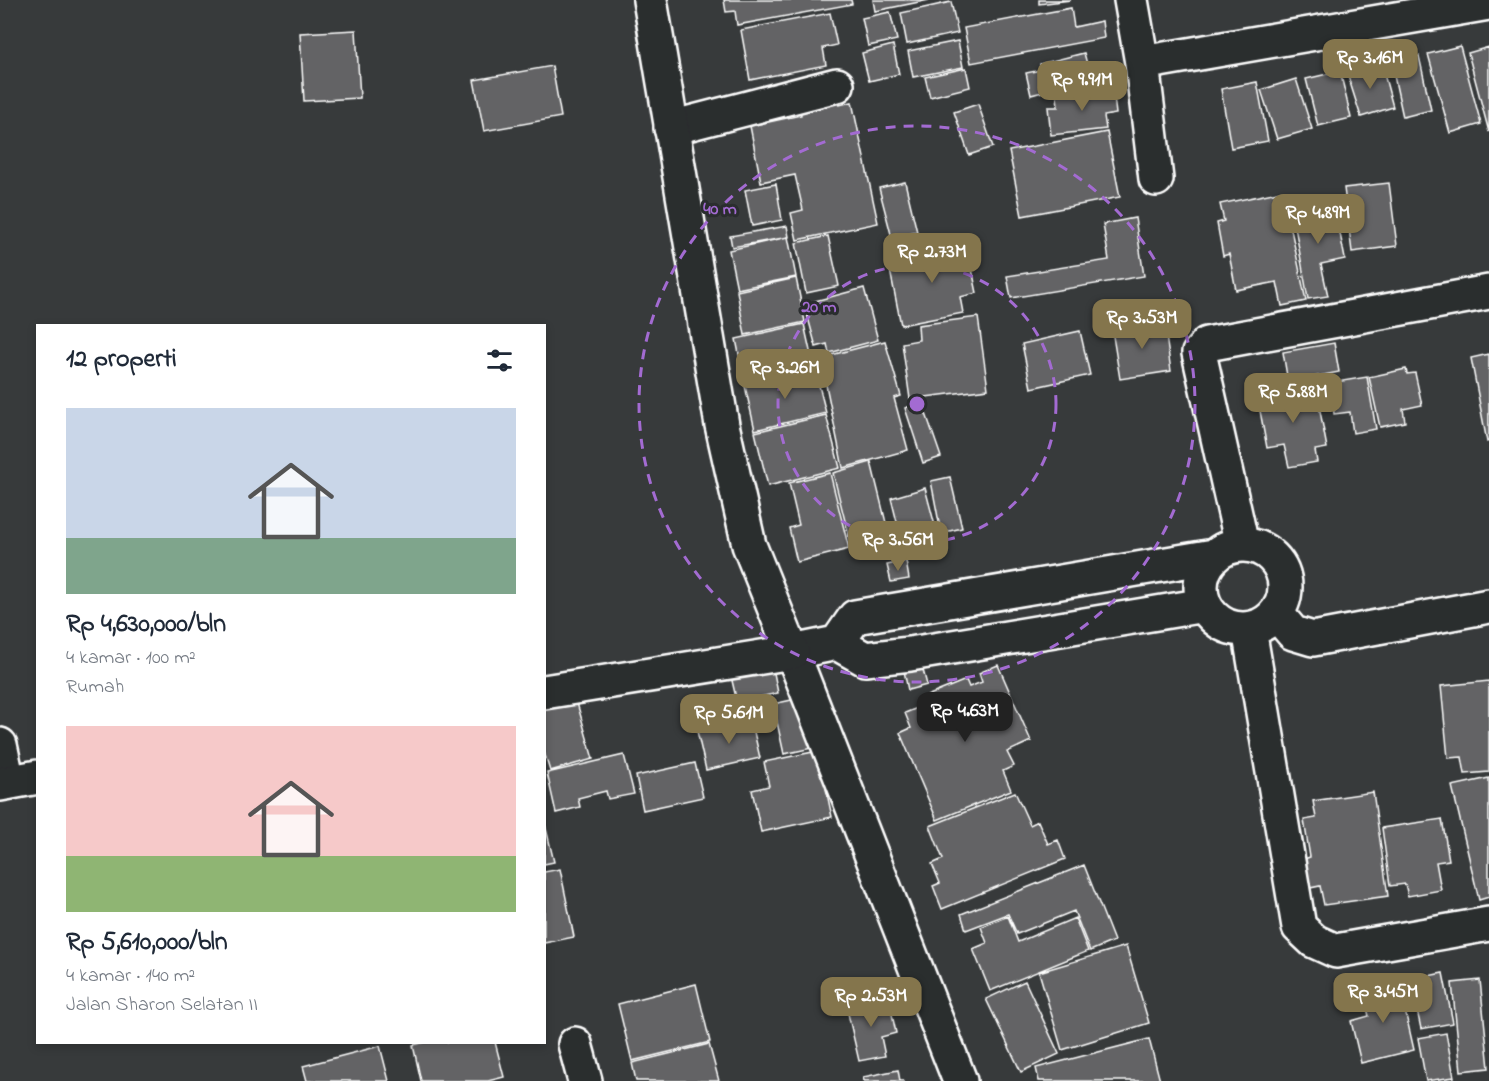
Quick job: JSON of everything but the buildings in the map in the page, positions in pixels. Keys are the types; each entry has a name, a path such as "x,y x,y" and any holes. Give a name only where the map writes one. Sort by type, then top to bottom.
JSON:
{"street":[{"path":"650,0 713,380 748,545 960,1081"},
{"path":"1131,0 1142,63 1156,179"},
{"path":"1142,63 1489,3"},
{"path":"671,128 837,85"},
{"path":"1228,551 1199,353 1207,344 1489,292"},
{"path":"837,643 855,617 1255,546 1267,552 1284,574 1286,588 1263,621 1299,927 1314,941 1336,951 1489,924"},
{"path":"1228,551 1204,571 1202,588 1205,605 1216,620 1231,627 1263,621 1313,639 1489,606"},
{"path":"546,692 837,643 865,659 910,654 1205,605"},
{"path":"0,745 15,781"},
{"path":"575,1044 585,1081"}]}
